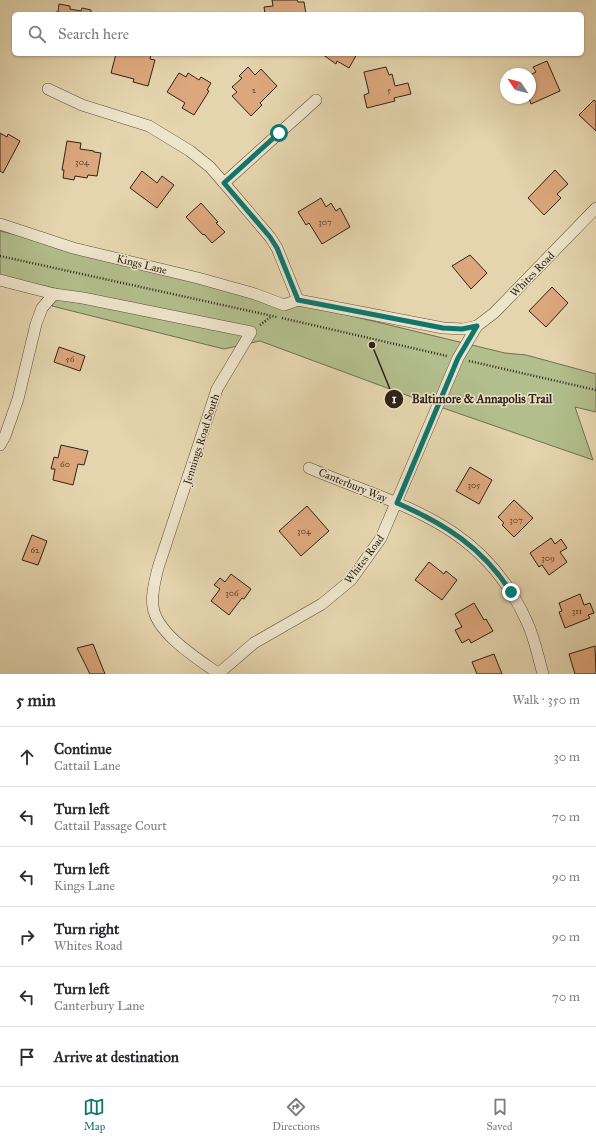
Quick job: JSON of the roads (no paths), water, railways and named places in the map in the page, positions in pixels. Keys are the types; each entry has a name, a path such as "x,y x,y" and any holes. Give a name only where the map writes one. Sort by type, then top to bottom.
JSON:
{"street":[{"path":"48,89 82,105 149,126 190,151 210,167 270,237 277,248 298,300 443,328 462,329 477,326"},
{"path":"224,183 316,100"},
{"name":"Whites Road","path":"218,674 254,643 322,604 351,580 381,538 458,358 477,326 494,313 596,208"},
{"name":"Kings Lane","path":"0,224 73,248 198,278 255,294 284,305 298,300"},
{"path":"0,280 54,294 42,308 36,324 18,399 5,436 0,445"},
{"name":"Jennings Road South","path":"54,294 84,298 251,332 217,389 158,568 153,591 153,608 158,620 168,635 218,674"},
{"name":"Canterbury Way","path":"309,468 425,515 465,540 485,558 503,579 527,622 532,634 543,674"}],"place":[{"name":"Baltimore & Annapolis Trail","path":"372,345"}]}
